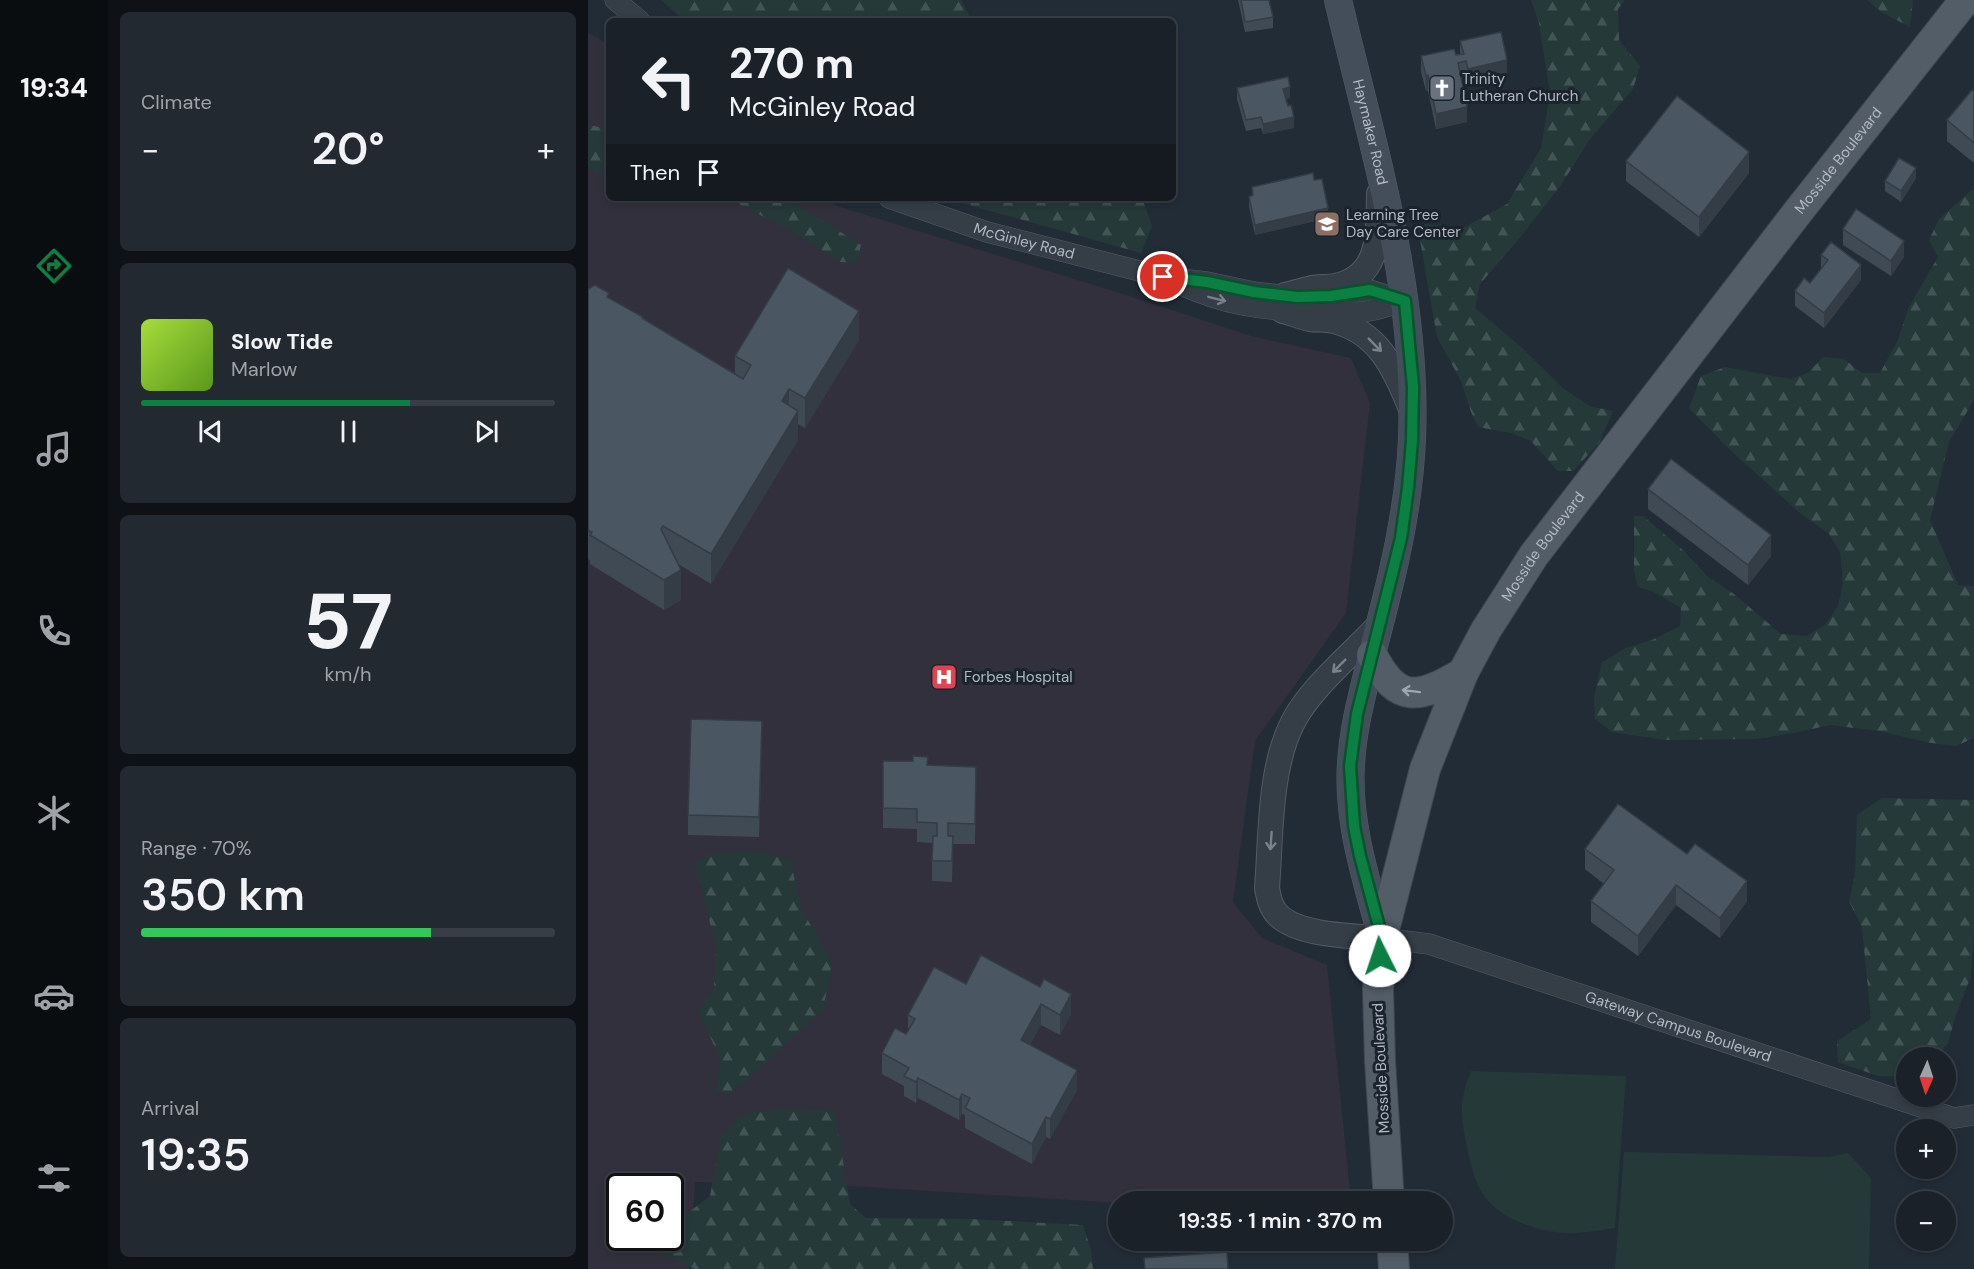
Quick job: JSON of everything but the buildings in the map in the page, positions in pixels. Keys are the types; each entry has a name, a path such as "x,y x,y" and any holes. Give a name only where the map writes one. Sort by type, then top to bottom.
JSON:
{"main road":[{"name":"Haymaker Road","path":"1338,0 1380,174 1405,301 1413,387 1409,478 1402,528 1357,714 1350,766 1354,826 1382,938"},
{"name":"Mosside Boulevard","path":"1388,1191 1378,1002 1382,938 1425,769 1462,673 1486,630 1534,555 1797,213 1965,0"},
{"path":"1372,655 1386,679 1397,688 1407,692 1436,688 1462,673"},
{"path":"1393,1251 1394,1269"}],"street":[{"path":"615,0 636,18"},
{"path":"1380,174 1377,244 1371,260 1363,271 1352,281 1336,286 1311,288 1284,303 1309,319 1331,320 1347,325 1374,343 1395,372 1413,413"},
{"name":"McGinley Road","path":"898,201 987,232 1163,277 1207,282 1254,292 1284,303 1370,290 1405,301"},
{"path":"1380,624 1315,690 1292,723 1281,751 1275,784 1267,888 1270,903 1278,915 1302,928 1382,938"},
{"name":"Gateway Campus Boulevard","path":"1382,938 1429,944 1954,1118 1974,1114"}],"shaded area":[{"name":"Forbes Hospital","path":"588,33 606,42 606,201 831,201 837,206 1251,336 1351,358 1370,403 1346,613 1255,741 1233,902 1262,938 1327,965 1350,1191 1108,1191 1108,1202 852,1186 695,1182 689,1269 588,1269"}],"green space":[{"path":"661,0 961,0 969,15 968,18 682,18"},
{"path":"1531,0 1625,0 1618,9 1619,40 1640,66 1633,89 1590,139 1561,185 1480,284 1475,308 1521,347 1563,388 1589,406 1613,411 1599,443 1573,471 1558,471 1531,441 1511,433 1478,427 1461,381 1437,337 1417,223 1463,228 1507,204 1541,148 1550,94 1539,23"},
{"path":"1867,0 1913,0 1910,27 1883,13"},
{"path":"588,125 606,128 606,174 588,170"},
{"path":"1974,188 1974,400 1949,442 1930,520 1958,585 1974,586 1974,738 1956,746 1878,731 1830,725 1756,739 1666,740 1612,732 1595,719 1594,696 1602,662 1626,648 1652,640 1680,626 1681,608 1654,592 1638,587 1634,571 1634,516 1643,516 1684,551 1708,577 1734,594 1781,634 1806,636 1825,625 1838,606 1843,583 1840,552 1829,534 1801,514 1730,450 1689,408 1701,376 1725,367 1790,379 1808,373 1823,357 1844,359 1862,373 1880,373 1897,342 1909,307 1938,257 1929,240 1939,219"},
{"path":"728,201 792,201 861,245 857,263 840,262 793,232 739,204"},
{"path":"955,201 1143,201 1152,226 1141,253"},
{"path":"1882,798 1974,800 1974,933 1971,976 1948,1043 1945,1047 1896,1047 1896,1077 1878,1076 1838,1062 1837,1041 1871,1019 1862,928 1849,901 1855,874 1857,815"},
{"path":"752,851 790,859 801,908 832,963 823,1010 729,1093 716,1091 720,1058 698,1011 714,987 716,947 695,863 708,854"},
{"path":"1471,1071 1626,1076 1615,1228 1571,1233 1554,1232 1530,1226 1496,1209 1481,1191 1474,1175 1463,1126 1464,1091"},
{"path":"791,1108 835,1112 850,1204 866,1218 971,1219 1083,1225 1091,1250 1093,1269 695,1269 656,1251 684,1251 684,1216 710,1196 721,1135 742,1115"},
{"path":"1624,1152 1829,1157 1848,1153 1871,1178 1869,1269 1615,1269"}],"place":[{"name":"Trinity Lutheran Church","path":"1442,88"},
{"name":"Learning Tree Day Care Center","path":"1327,224"},
{"name":"Forbes Hospital","path":"944,677"}],"route":[{"path":"1163,277 1297,297 1331,296 1370,290 1405,301 1413,387 1408,488 1401,538 1357,714 1350,766 1354,826 1382,938 1380,956"}]}
